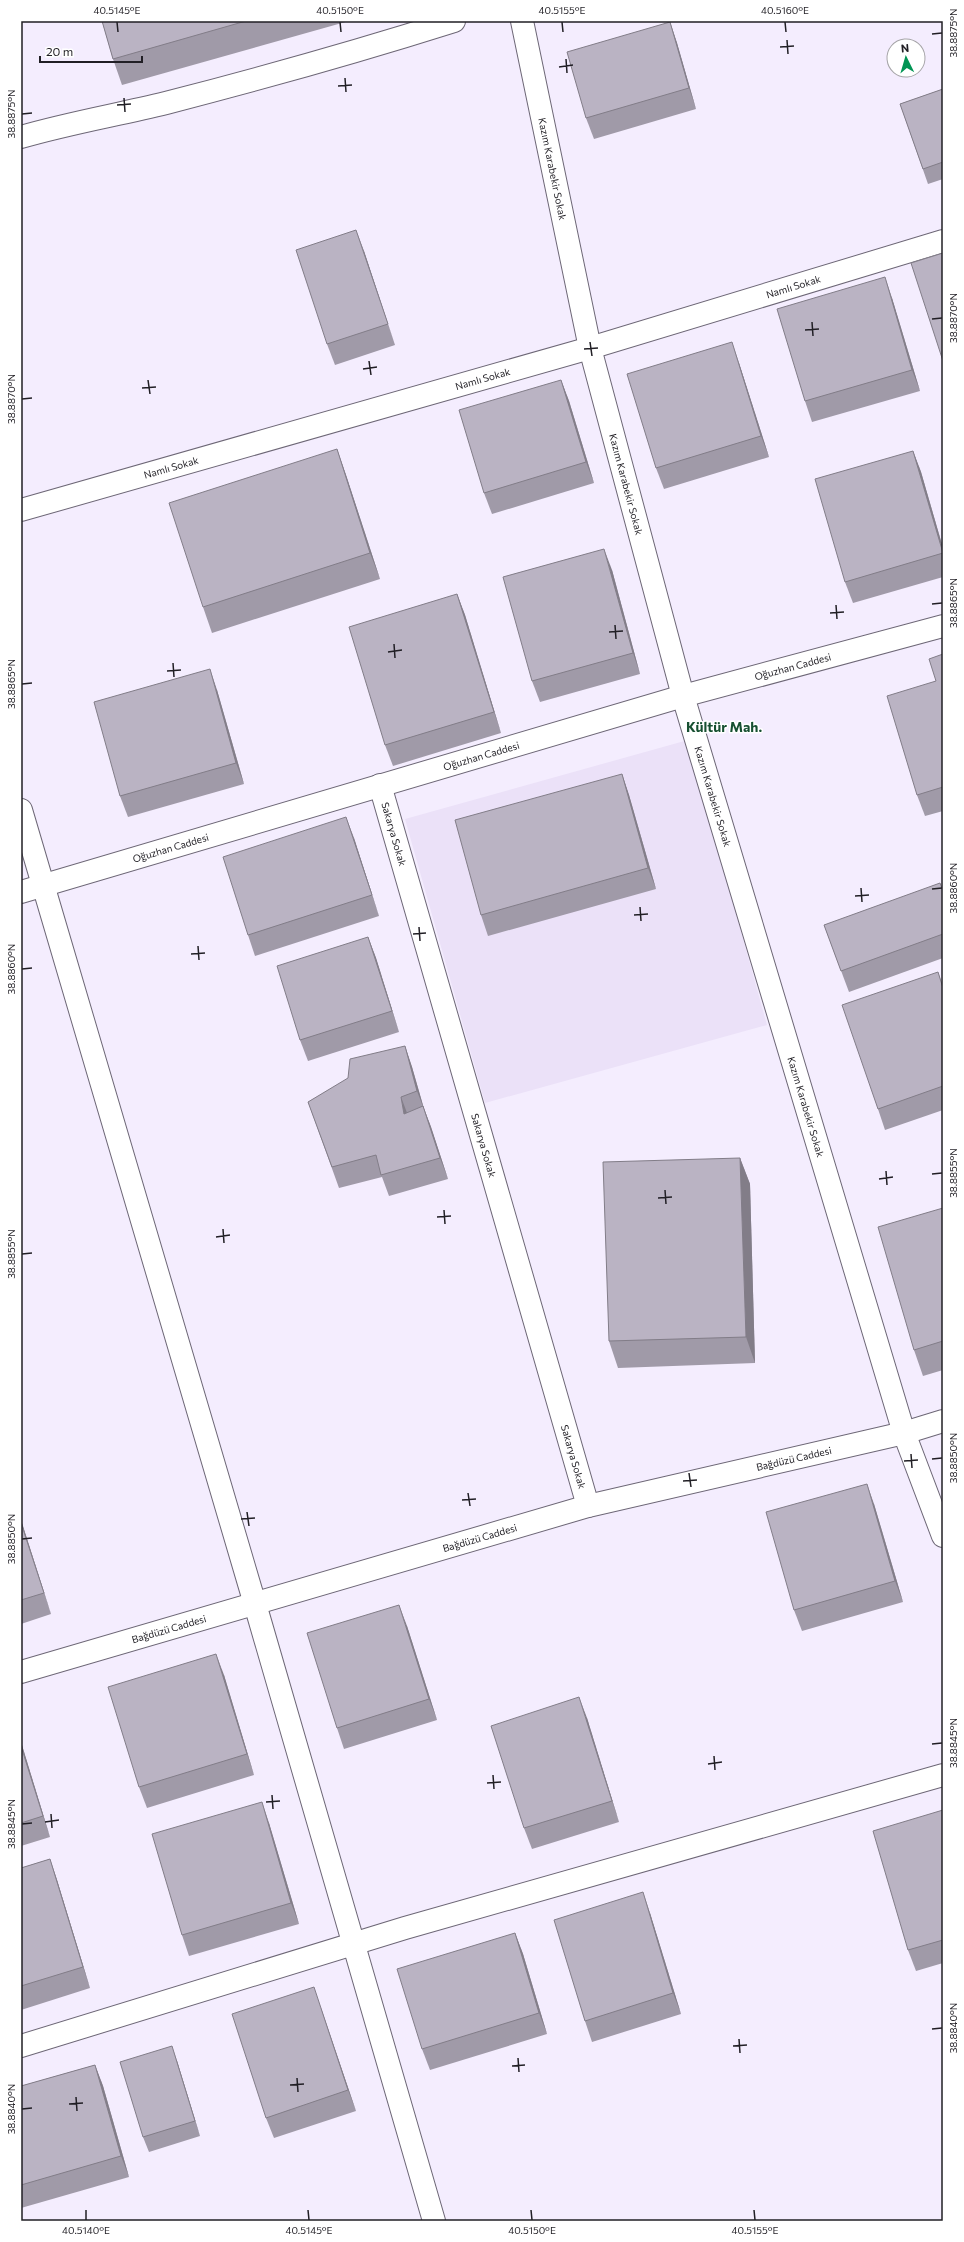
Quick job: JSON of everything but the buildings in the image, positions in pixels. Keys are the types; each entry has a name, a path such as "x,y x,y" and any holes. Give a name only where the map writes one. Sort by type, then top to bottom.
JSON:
{"street":[{"path":"21,137 70,123 164,103 326,61 454,21"},
{"name":"Kazım Karabekir Sokak","path":"522,21 590,348 682,696 904,1433 943,1536"},
{"name":"Namlı Sokak","path":"21,510 590,348 943,241"},
{"name":"Oğuzhan Caddesi","path":"21,892 380,784 682,696 943,626"},
{"name":"Sakarya Sokak","path":"380,784 588,1506"},
{"path":"21,810 255,1604 434,2221"},
{"name":"Bağdüzü Caddesi","path":"21,1672 588,1506 904,1433 943,1421"},
{"path":"21,2046 354,1943 943,1775"}],"shaded area":[{"path":"688,740 767,1025 485,1103 405,819"}],"district":[{"name":"Kültür Mah.","path":"724,727"}]}
